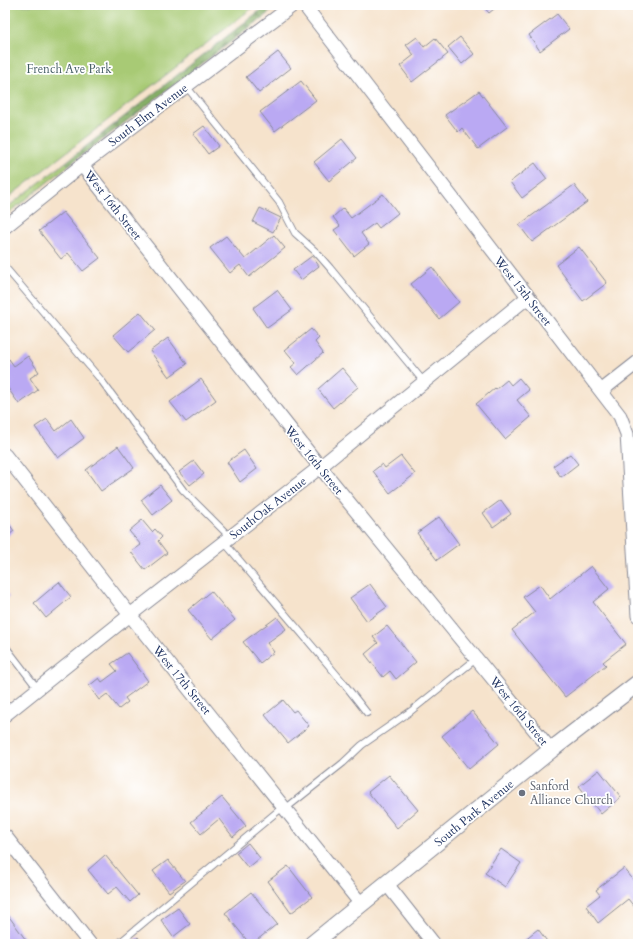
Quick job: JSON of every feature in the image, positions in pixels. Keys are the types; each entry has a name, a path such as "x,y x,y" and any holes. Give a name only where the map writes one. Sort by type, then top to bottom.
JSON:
{"street":[{"name":"South Elm Avenue","path":"5,227 82,165 293,5"},
{"name":"West 15th Street","path":"304,5 620,416 627,434 638,616"},
{"name":"West 16th Street","path":"82,165 320,467 551,750"},
{"name":"SouthOak Avenue","path":"5,716 130,615 320,467 528,297"},
{"path":"601,391 638,362"},
{"name":"West 17th Street","path":"5,455 130,615 361,904"},
{"name":"South Park Avenue","path":"312,944 551,750 638,684"},
{"path":"5,836 90,944"},
{"path":"386,883 434,944"}],"lane":[{"path":"186,86 279,202 295,233 316,252 330,268 424,382"},
{"path":"5,266 101,380 183,490 227,539 367,713"},
{"path":"5,646 38,689"},
{"path":"118,944 284,807 343,763 362,745 411,711 476,659"}],"green space":[{"name":"French Ave Park","path":"5,5 256,5 5,200"},
{"path":"267,5 279,5 69,165 66,162"},
{"path":"66,162 69,165 5,216 5,209"}],"building":[{"path":"482,5 499,5 489,13"},
{"path":"557,14 569,29 540,51 529,35"},
{"path":"417,37 424,47 435,38 448,54 412,82 400,66 414,55 406,45"},
{"path":"460,37 474,54 462,64 448,47"},
{"path":"278,52 291,68 259,93 246,77"},
{"path":"301,81 316,100 275,131 260,112"},
{"path":"479,91 507,127 478,149 462,128 458,132 445,115"},
{"path":"204,126 219,146 208,154 193,134"},
{"path":"342,139 357,158 329,181 314,162"},
{"path":"535,163 547,179 522,198 510,182"},
{"path":"574,185 587,202 532,242 519,225"},
{"path":"383,194 398,213 379,228 375,223 361,233 369,244 354,256 334,230 340,226 333,217 343,208 351,218"},
{"path":"260,208 281,218 273,232 253,222"},
{"path":"63,212 100,258 83,271 68,253 61,259 39,231"},
{"path":"274,235 285,248 249,277 240,265 230,273 210,248 226,236 245,259"},
{"path":"579,247 607,283 583,301 556,265"},
{"path":"312,256 319,266 301,280 293,270"},
{"path":"432,267 459,302 439,319 411,284"},
{"path":"277,290 292,310 267,328 253,308"},
{"path":"140,312 155,330 128,352 113,335"},
{"path":"311,329 319,338 315,342 323,353 298,375 291,367 296,363 285,350"},
{"path":"168,338 187,364 169,377 150,351"},
{"path":"28,356 39,372 30,378 38,390 19,404 5,384 5,361 9,359 14,366"},
{"path":"342,368 358,387 333,408 318,389"},
{"path":"519,378 529,390 517,400 531,417 505,439 476,404 507,380 511,385"},
{"path":"201,379 216,400 186,422 170,402"},
{"path":"47,419 56,431 71,419 84,438 58,458 35,427"},
{"path":"118,446 134,468 101,491 86,470"},
{"path":"244,450 257,469 240,482 227,462"},
{"path":"570,454 578,464 561,477 553,466"},
{"path":"401,456 415,474 390,493 373,471 382,464 385,468"},
{"path":"194,461 204,474 190,485 179,472"},
{"path":"160,485 172,500 153,515 141,500"},
{"path":"501,500 511,514 493,527 483,513"},
{"path":"439,517 459,544 437,560 417,533"},
{"path":"5,518 14,531 5,538"},
{"path":"142,520 152,532 155,529 162,537 158,541 167,553 145,570 131,552 141,545 129,531"},
{"path":"591,566 609,589 593,602 626,644 603,662 606,665 565,697 512,630 535,612 523,597 540,585 550,599"},
{"path":"59,582 71,597 46,618 34,603"},
{"path":"370,584 387,607 367,621 350,598"},
{"path":"211,591 235,620 212,639 188,610"},
{"path":"5,592 9,597 5,600"},
{"path":"277,617 286,629 267,643 274,652 260,663 243,642"},
{"path":"387,626 416,662 396,679 390,671 383,677 365,654 378,643 373,637"},
{"path":"127,653 148,681 125,698 128,702 119,709 107,694 99,700 89,686 99,678 102,682 117,671 111,664"},
{"path":"283,700 293,712 296,710 309,726 288,743 265,715"},
{"path":"472,711 499,744 469,769 442,736"},
{"path":"599,770 621,797 601,814 579,786"},
{"path":"389,775 418,810 397,828 368,792"},
{"path":"222,797 246,826 233,837 219,819 201,834 191,822"},
{"path":"248,843 260,858 248,868 236,853"},
{"path":"501,849 521,863 505,887 485,873"},
{"path":"105,855 138,895 130,902 117,887 108,894 88,870"},
{"path":"168,860 185,881 169,892 153,871"},
{"path":"288,866 312,897 291,913 268,881"},
{"path":"624,868 638,886 638,908 636,909 628,899 598,923 586,906 600,895 596,890"},
{"path":"251,892 277,924 250,944 225,913"},
{"path":"178,908 190,924 173,937 161,920"},
{"path":"5,911 28,943 27,944 5,944"},
{"path":"538,929 549,944 519,944"},
{"path":"138,937 143,944 130,944"}],"railway":[{"path":"638,5 638,10"}],"place":[{"name":"Sanford Alliance Church","path":"522,793"}]}
